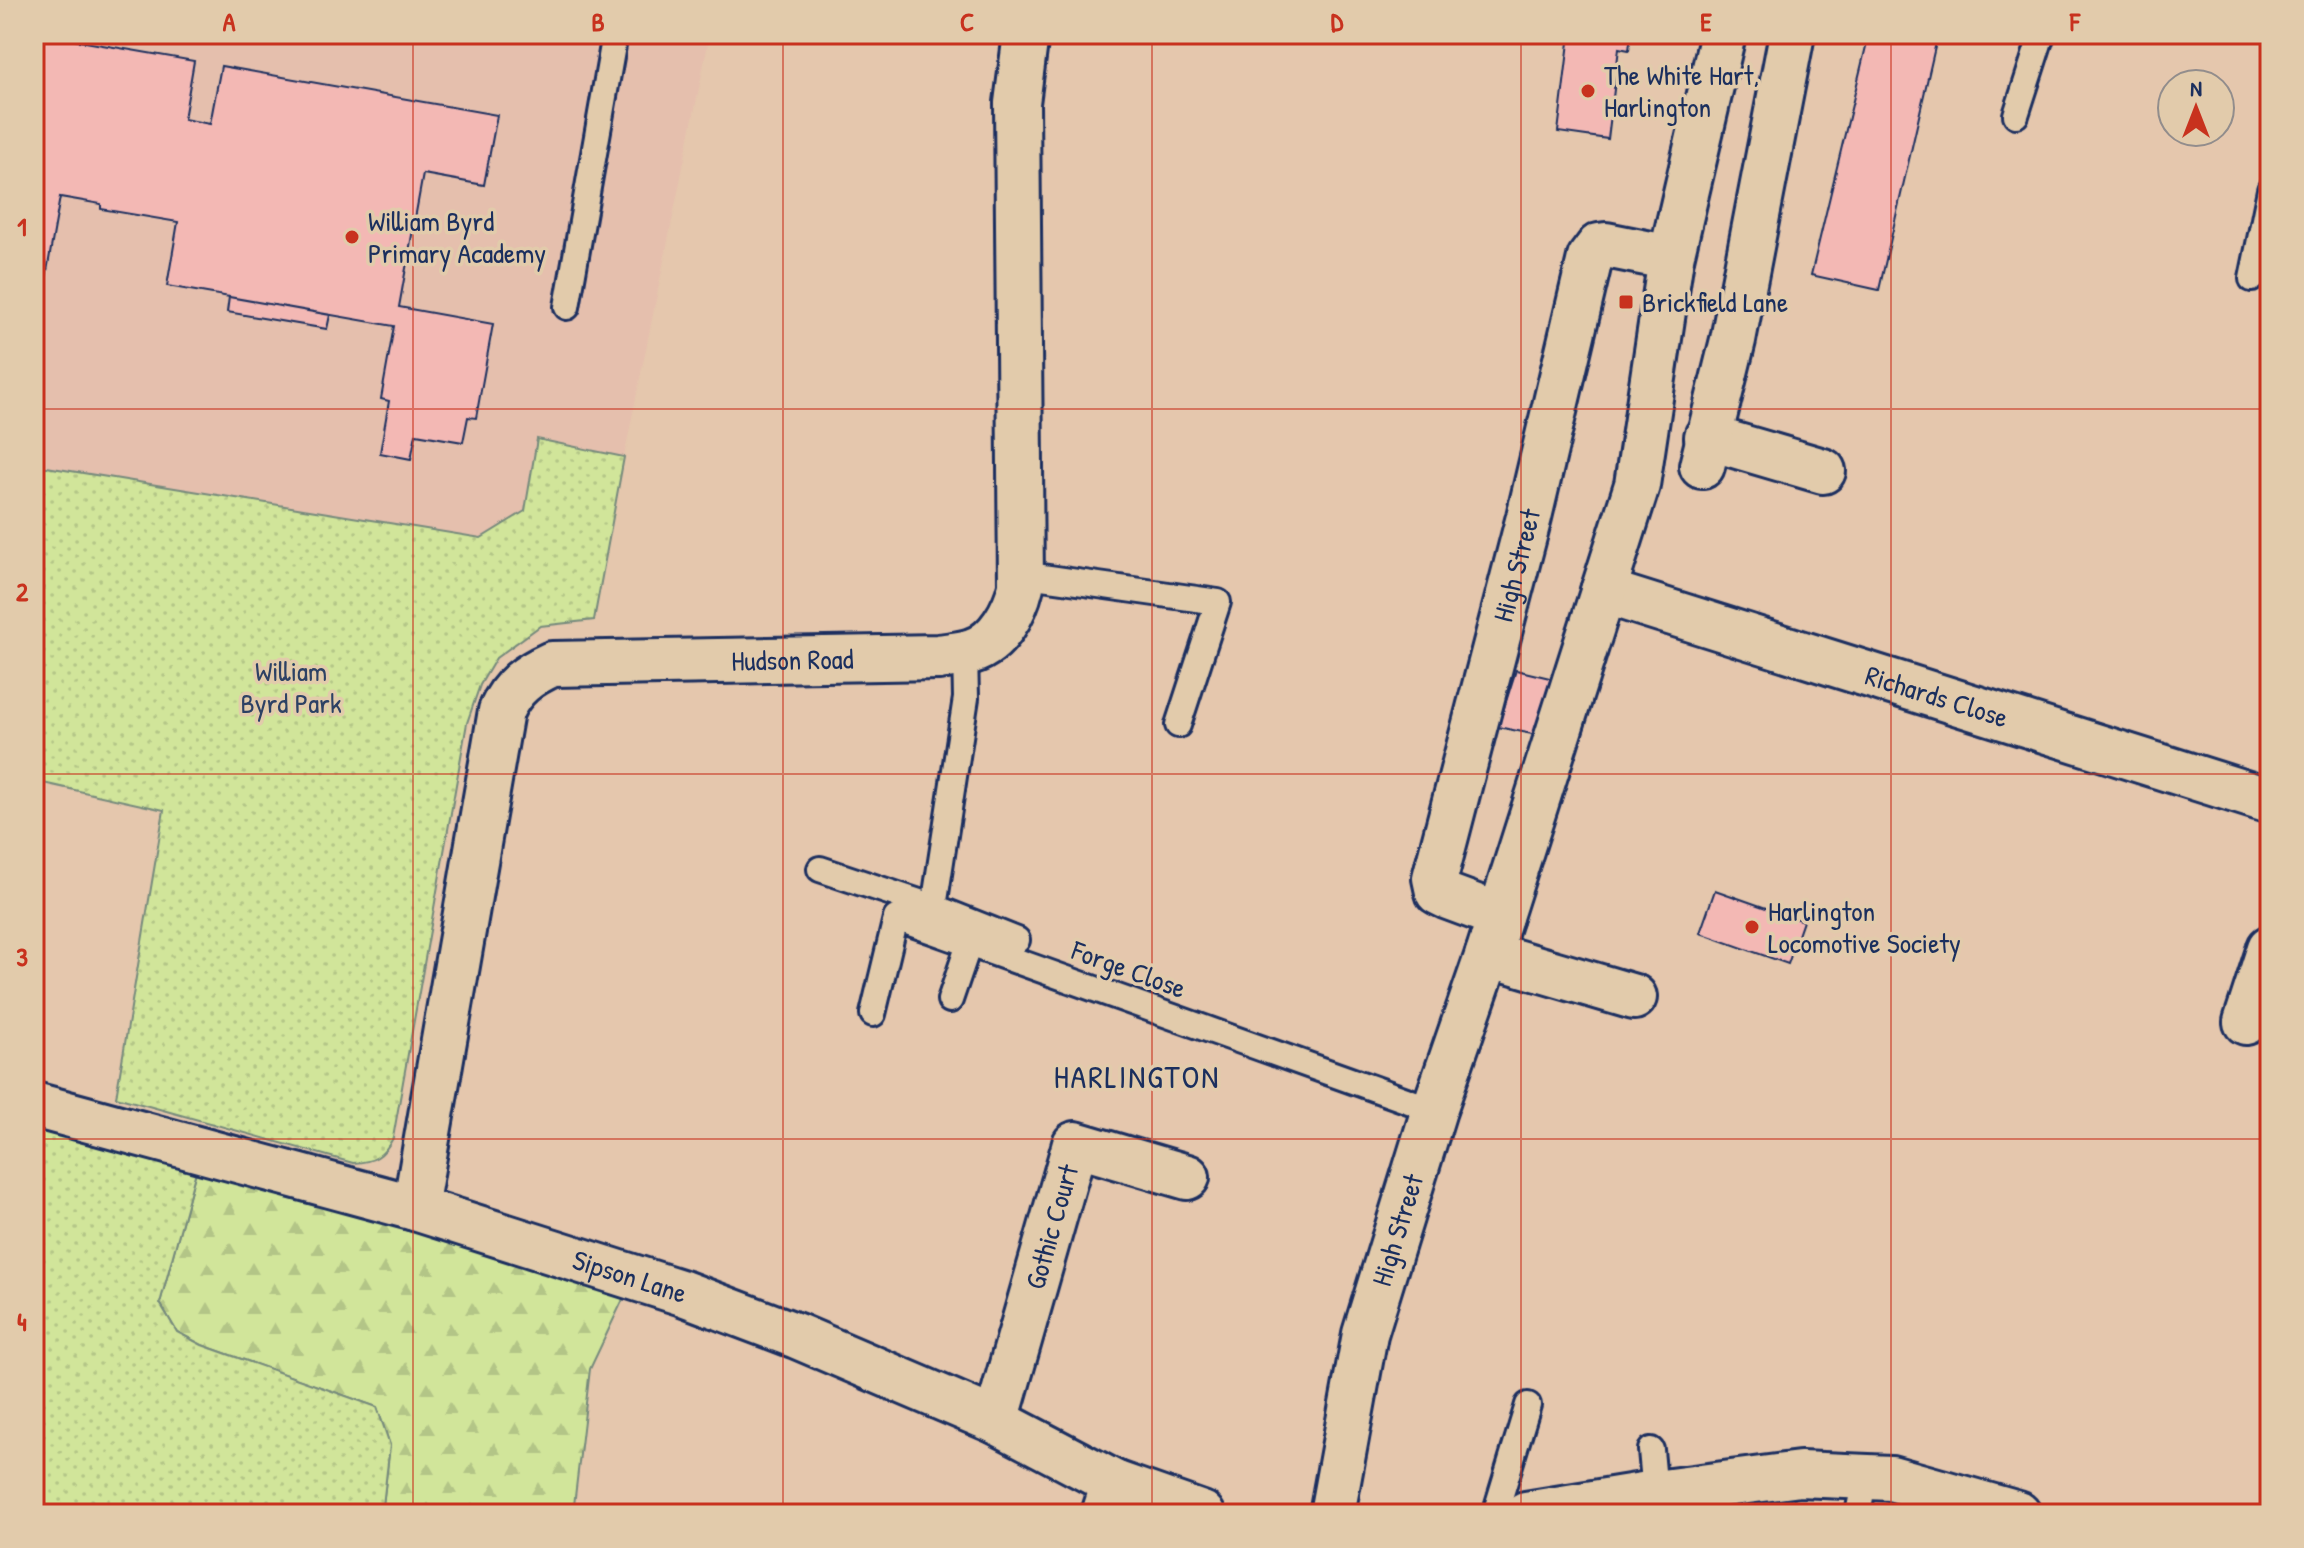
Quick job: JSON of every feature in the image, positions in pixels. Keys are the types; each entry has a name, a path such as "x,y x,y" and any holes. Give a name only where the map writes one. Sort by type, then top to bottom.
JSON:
{"street":[{"name":"Hudson Road","path":"415,1208 501,711 519,682 552,664 939,657 984,646 1011,615 1021,586 1017,103 1026,34"},
{"name":"High Street","path":"1332,1514 1365,1334 1434,1110 1494,935 1637,485 1671,258 1723,34"},
{"path":"1792,34 1733,340 1704,452 1823,471"},
{"name":"High Street","path":"1634,997 1494,935 1438,892 1435,878 1529,517 1590,258 1599,246 1606,245 1671,258"},
{"name":"Richards Close","path":"1603,591 2270,801"},
{"path":"2246,1022 2270,948"},
{"name":"Sipson Lane","path":"34,1105 415,1208 683,1293 797,1336 996,1421 1109,1499 1202,1514"},
{"name":"Gothic Court","path":"996,1421 1075,1144 1187,1177"},
{"path":"1526,1514 1800,1474 1862,1496 1891,1478 2018,1514"}],"lane":[{"path":"567,307 614,34"},
{"path":"2016,115 2042,34"},
{"path":"2252,279 2270,190"},
{"path":"1021,574 1218,602 1178,725"},
{"path":"934,907 966,698 965,653"},
{"path":"820,869 934,907 1017,940"},
{"name":"Forge Close","path":"873,1014 896,918 1434,1110"},
{"path":"950,1000 969,944"},
{"path":"1495,1514 1528,1405"},
{"path":"1651,1450 1655,1493"}],"shaded area":[{"name":"William Byrd Primary Academy","path":"34,34 710,34 624,457 537,440 525,511 481,538 34,465"}],"green space":[{"name":"William Byrd Park","path":"537,439 624,457 594,620 540,626 496,658 480,685 467,723 393,1138 377,1157 353,1163 116,1097 164,810 34,781 34,465 481,538 525,511"},
{"path":"34,1129 196,1171 160,1303 177,1332 202,1345 377,1407 390,1445 382,1514 34,1514"},
{"path":"196,1171 627,1291 590,1369 573,1514 382,1514 390,1445 377,1407 202,1345 177,1332 160,1303"}],"building":[{"path":"34,34 52,34 194,61 184,119 210,124 221,66 497,115 484,185 423,174 399,307 493,324 476,418 468,417 463,442 416,434 411,459 380,453 389,401 381,399 394,326 167,286 178,222 101,209 101,204 60,197 46,277 34,275"},
{"name":"The White Hart, Harlington","path":"1570,34 1631,34 1629,50 1619,48 1608,139 1558,132"},
{"path":"1869,34 1938,34 1879,290 1811,275"},
{"path":"229,297 330,315 327,329 227,312"},
{"path":"1516,670 1554,679 1537,735 1498,727"},
{"name":"Harlington Locomotive Society","path":"1715,890 1803,921 1788,964 1700,933"}],"place":[{"name":"The White Hart, Harlington","path":"1588,91"},
{"name":"William Byrd Primary Academy","path":"352,237"},
{"name":"Brickfield Lane","path":"1626,302"},
{"name":"Harlington Locomotive Society","path":"1752,927"}],"district":[{"name":"HARLINGTON","path":"1137,1076"}]}
